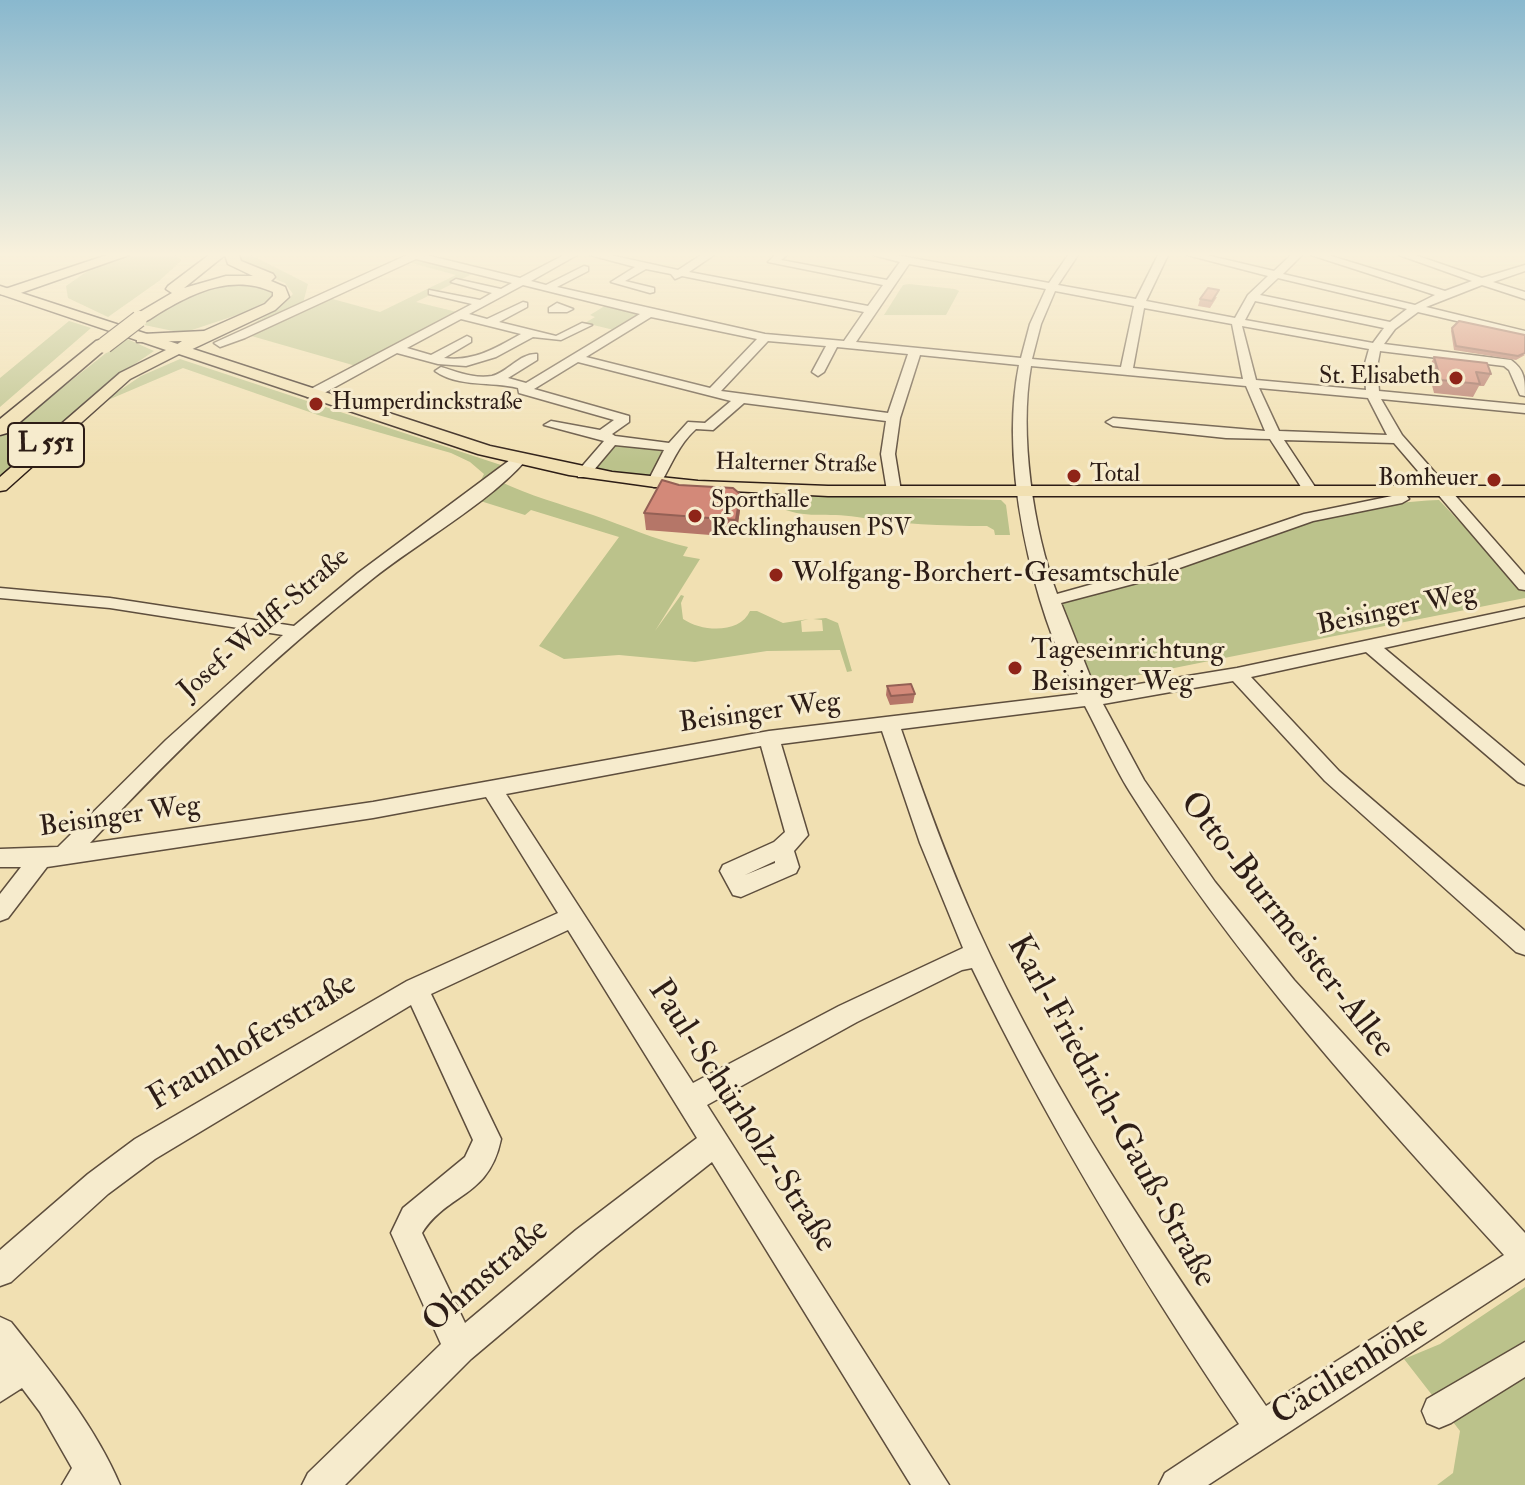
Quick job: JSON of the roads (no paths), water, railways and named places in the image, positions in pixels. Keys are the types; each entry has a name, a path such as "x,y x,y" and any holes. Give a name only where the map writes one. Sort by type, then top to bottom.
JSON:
{"highway":[{"path":"0,429 124,324"},
{"path":"178,349 219,336 239,324"},
{"path":"178,349 239,324"},
{"path":"143,339 219,336"},
{"path":"0,413 99,344"}],"main road":[{"name":"Halterner Straße","path":"99,324 519,460 583,474 654,483 758,490 1525,491"},
{"name":"L 551","path":"0,486 125,376 178,349"}],"street":[{"path":"219,336 241,336 267,324"},
{"path":"312,394 441,324"},
{"path":"503,324 556,337 586,325"},
{"path":"467,340 425,366 451,369 479,363 538,324"},
{"path":"532,388 631,324"},
{"path":"704,324 765,337 847,346 1525,409"},
{"path":"847,346 861,324"},
{"name":"Otto-Burrmeister-Allee","path":"1036,324 1025,363 1018,418 1022,491 1032,542 1049,601 1091,699 1152,810 1267,966 1340,1056 1525,1257"},
{"path":"1126,373 1133,324"},
{"path":"1237,324 1241,353 1251,384 1274,435 1310,490"},
{"path":"1255,324 1375,347 1507,363 1514,368 1525,392"},
{"path":"1383,324 1391,326"},
{"path":"1394,324 1375,347 1370,375 1373,395 1398,439 1438,491 1525,585"},
{"path":"1485,324 1525,334"},
{"path":"712,393 765,337"},
{"path":"818,372 833,344"},
{"path":"396,349 433,359"},
{"path":"894,491 888,454 893,418 915,352"},
{"path":"498,379 533,357"},
{"path":"577,358 712,393 893,418"},
{"path":"451,369 476,381 498,379 624,419 583,474"},
{"path":"654,483 670,447 693,425 708,427 743,398"},
{"path":"1113,422 1226,434 1398,439"},
{"path":"551,425 607,438 670,447"},
{"name":"Josef-Wulff-Straße","path":"66,854 127,788 299,632 363,578 519,460"},
{"path":"1049,601 1154,572 1309,517 1402,499 1396,491"},
{"path":"0,593 110,603 299,632"},
{"name":"Beisinger Weg","path":"0,858 40,859 373,810 769,738 890,726 1091,699 1237,674 1525,612"},
{"path":"1369,645 1525,777"},
{"path":"1237,674 1332,776 1525,945"},
{"name":"Karl-Friedrich-Gauß-Straße","path":"890,726 927,836 978,956 1043,1081 1159,1277 1261,1428"},
{"path":"769,738 797,835 782,848"},
{"name":"Paul-Schürholz-Straße","path":"491,787 570,918 690,1099 931,1485"},
{"path":"0,911 40,859"},
{"name":"Fraunhoferstraße","path":"0,1271 98,1184 145,1149 416,989 570,918"},
{"path":"690,1099 848,1014 958,960 978,956"},
{"path":"416,989 487,1139 484,1157 476,1167 413,1217 406,1233 460,1348"},
{"name":"Ohmstraße","path":"320,1485 460,1348 587,1241 716,1141"},
{"name":"Cäcilienhöhe","path":"1177,1485 1261,1428 1488,1286 1525,1257"},
{"path":"0,1333 12,1375 52,1400 93,1480"},
{"path":"1439,1411 1525,1358"}],"place":[{"name":"St. Elisabeth","path":"1456,378"},
{"name":"Humperdinckstraße","path":"316,404"},
{"name":"Total","path":"1074,476"},
{"name":"Bomheuer","path":"1494,480"},
{"name":"Sporthalle Recklinghausen PSV","path":"695,516"},
{"name":"Wolfgang-Borchert-Gesamtschule","path":"776,575"},
{"name":"Tageseinrichtung Beisinger Weg","path":"1015,668"}]}
